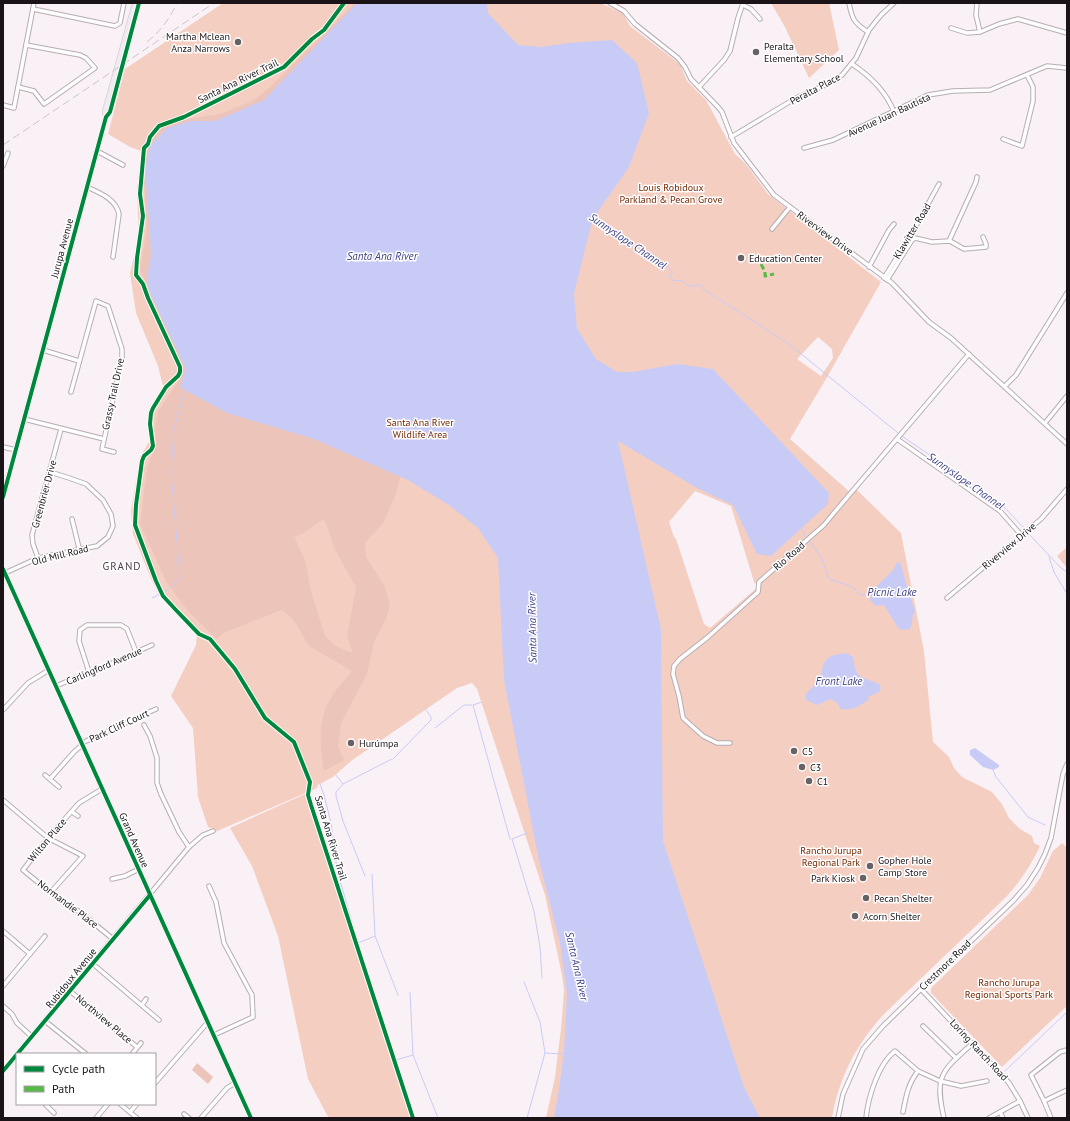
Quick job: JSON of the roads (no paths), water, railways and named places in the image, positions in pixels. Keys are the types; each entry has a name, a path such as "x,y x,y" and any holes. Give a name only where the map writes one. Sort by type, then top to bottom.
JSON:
{"main road":[{"name":"Jurupa Avenue","path":"3,497 97,151 106,117 105,112 135,3"},
{"name":"Jurupa Avenue","path":"106,117 110,112 139,3"}],"street":[{"path":"3,105 14,108 34,3"},
{"path":"33,10 115,26 120,23 124,3"},
{"name":"Riverview Drive","path":"610,3 624,11 635,24 678,58 692,79 711,98 722,112 731,137 774,195 886,279 929,322 951,338 1067,444"},
{"path":"849,3 851,13 856,24 868,32"},
{"name":"Peralta Place","path":"731,137 796,98 832,82 842,75 852,64 868,32 881,15 894,3"},
{"path":"977,3 976,15 980,32"},
{"path":"699,87 730,52 743,4 751,9 760,19"},
{"path":"951,28 967,33 980,32 999,24 1018,19 1067,33"},
{"path":"18,87 34,91 44,104 95,68 86,58 80,55 26,45"},
{"path":"852,64 880,88 890,102 894,112"},
{"name":"Avenue Juan Bautista","path":"804,148 833,140 928,95 953,91 990,90 1047,66 1067,68"},
{"path":"1003,139 1022,146 1033,101 1033,87 1027,75"},
{"path":"97,151 123,165"},
{"path":"3,166 8,153"},
{"path":"949,241 977,177"},
{"name":"Klawitter Road","path":"886,279 912,238 939,184"},
{"path":"87,187 99,192 114,202 117,207 119,214 113,258"},
{"path":"772,229 790,208"},
{"path":"870,266 889,230 894,224"},
{"path":"912,238 932,242 949,241 964,249 985,248 987,246 983,237"},
{"path":"1005,386 1016,376 1067,293"},
{"name":"Grassy Trail Drive","path":"79,361 96,301 108,306 122,349 122,360 102,448 114,452"},
{"path":"43,350 79,361 71,392"},
{"name":"Rio Road","path":"730,743 717,743 703,736 683,718 673,674 674,666 680,659 708,637 758,592 759,582 824,524 968,354"},
{"path":"1044,423 1067,396"},
{"path":"24,419 104,439"},
{"name":"Greenbrier Drive","path":"38,558 33,544 32,535 61,429"},
{"path":"900,436 1000,511 1023,534"},
{"path":"3,447 16,450"},
{"name":"Old Mill Road","path":"4,571 38,558 79,548 97,546 108,537 113,526 111,514 103,500 86,484 50,472"},
{"name":"Riverview Drive","path":"947,598 1029,530 1049,511 1067,489"},
{"path":"72,518 79,548"},
{"name":"Grand Avenue","path":"4,571 251,1118"},
{"path":"89,672 79,641 80,630 87,625 121,625 126,629 136,652"},
{"name":"Carlingford Avenue","path":"56,686 97,670 152,645"},
{"path":"3,710 28,683 49,670"},
{"name":"Park Cliff Court","path":"50,779 82,744 156,709"},
{"path":"144,725 150,736 158,758 157,783 179,832 189,847"},
{"name":"Crestmore Road","path":"838,1118 843,1094 863,1049 920,988 1013,901 1027,885 1045,854 1051,838 1063,774 1067,764"},
{"path":"45,775 59,787"},
{"name":"Wilton Place","path":"23,870 48,838 79,803 102,789"},
{"path":"3,800 48,838 82,856 51,892"},
{"name":"Wilton Place","path":"72,812 78,816"},
{"name":"Rubidoux Avenue","path":"17,1053 189,847 203,835 213,831"},
{"path":"112,879 125,876 139,869"},
{"name":"Normandie Place","path":"23,870 62,902 80,912 113,939"},
{"path":"209,886 216,902 224,943 252,994 254,1017 214,1035"},
{"path":"3,931 30,954"},
{"path":"3,986 45,936"},
{"path":"93,964 159,1020"},
{"name":"Loring Ranch Road","path":"920,988 1009,1082 1028,1118"},
{"name":"Northview Place","path":"70,991 137,1047"},
{"path":"142,1005 146,999"},
{"path":"3,1006 12,1014 17,1023 31,1036"},
{"path":"45,1021 85,1053"},
{"path":"156,1082 208,1022"},
{"path":"922,1026 956,1058"},
{"path":"133,1053 141,1043"},
{"path":"944,1118 940,1100 940,1081 946,1069 973,1043"},
{"path":"1050,1118 1031,1075 1060,1052 1067,1050"},
{"path":"866,1118 867,1107 874,1084 885,1062 895,1051 918,1071 940,1081 961,1086 987,1081"},
{"name":"Rubidoux Avenue","path":"3,1071 16,1055"},
{"path":"903,1112 907,1090 918,1071"},
{"path":"201,1118 227,1088 235,1083"},
{"path":"1044,1102 1067,1090"},
{"path":"989,1118 1020,1101"},
{"path":"45,1105 54,1113"},
{"path":"96,1118 107,1105"},
{"path":"121,1105 137,1118"},
{"path":"130,1112 136,1105"},
{"path":"1000,1112 1003,1118"},
{"path":"184,1114 189,1118"}],"water":[{"name":"Santa Ana River","path":"357,3 487,3 488,13 518,45 542,47 569,43 612,40 637,63 649,113 629,167 599,210 591,225 574,294 577,328 596,359 617,372 633,372 677,364 713,369 829,493 828,504 771,556 757,554 733,505 697,488 618,441 661,629 663,841 744,1087 760,1118 554,1118 564,1052 567,994 560,943 539,861 504,680 498,558 478,528 449,505 408,480 314,439 227,413 180,387 186,369 149,290 147,278 151,255 145,170 150,146 167,128 190,121 215,121 264,100"},
{"name":"Picnic Lake","path":"898,562 901,564 915,611 910,629 904,630 899,629 884,605 876,606 870,600 873,591 893,570"},
{"name":"Front Lake","path":"846,653 853,657 856,670 860,676 879,684 881,688 879,692 868,697 869,699 852,709 841,709 837,703 831,699 817,705 806,700 806,694 819,680 824,663 829,657"},
{"path":"975,748 999,765 999,767 993,770 983,767 970,755 970,750"}],"waterway":[{"name":"Sunnyslope Channel","path":"594,219 594,221 613,229 625,242 651,259 664,264 672,271 670,276 672,280 683,281 690,286 701,285 703,289 789,344 898,433"},
{"path":"164,592 179,580 180,577 171,472 174,429 185,390"},
{"name":"Sunnyslope Channel","path":"902,436 1005,508 1025,529"},
{"path":"801,527 805,536"},
{"name":"Sunnyslope Channel","path":"1028,533 1060,567 1067,572"},
{"path":"810,541 822,559 828,577 831,580 854,588 860,596 862,594 865,595"},
{"path":"1049,557 1054,572 1067,594"},
{"path":"152,598 160,594"},
{"path":"482,702 473,705 510,839"},
{"path":"435,728 464,705 472,705"},
{"path":"393,759 431,720 431,717 426,710"},
{"path":"343,784 392,759"},
{"path":"993,770 996,777 1028,817 1045,825"},
{"path":"336,775 343,784 336,792 343,821 365,876"},
{"path":"320,784 331,823 337,870 358,943 415,1118"},
{"path":"527,833 512,839 534,911 540,947 542,978"},
{"path":"372,874 375,936"},
{"path":"358,943 375,936 398,995"},
{"path":"524,982 540,1022 545,1053 563,1054"},
{"path":"410,992 413,1055"},
{"path":"1005,1071 1067,1012"},
{"path":"527,1118 545,1053"},
{"path":"396,1060 413,1055 438,1118"}],"railway":[{"path":"147,42 165,24 177,3"},
{"path":"3,145 214,3"}],"place":[{"name":"Martha Mclean Anza Narrows","path":"238,42"},
{"name":"Peralta Elementary School","path":"756,52"},
{"name":"Education Center","path":"741,258"},
{"name":"Hurúmpa","path":"351,743"},
{"name":"C5","path":"794,751"},
{"name":"C3","path":"802,767"},
{"name":"C1","path":"809,781"},
{"name":"Gopher Hole Camp Store","path":"870,866"},
{"name":"Park Kiosk","path":"863,878"},
{"name":"Pecan Shelter","path":"866,898"},
{"name":"Acorn Shelter","path":"855,916"}],"district":[{"name":"GRAND","path":"122,566"}],"park label":[{"name":"Louis Robidoux Parkland & Pecan Grove","path":"671,192"},
{"name":"Santa Ana River Wildlife Area","path":"420,428"},
{"name":"Rancho Jurupa Regional Park","path":"831,856"},
{"name":"Rancho Jurupa Regional Sports Park","path":"1009,988"}]}
